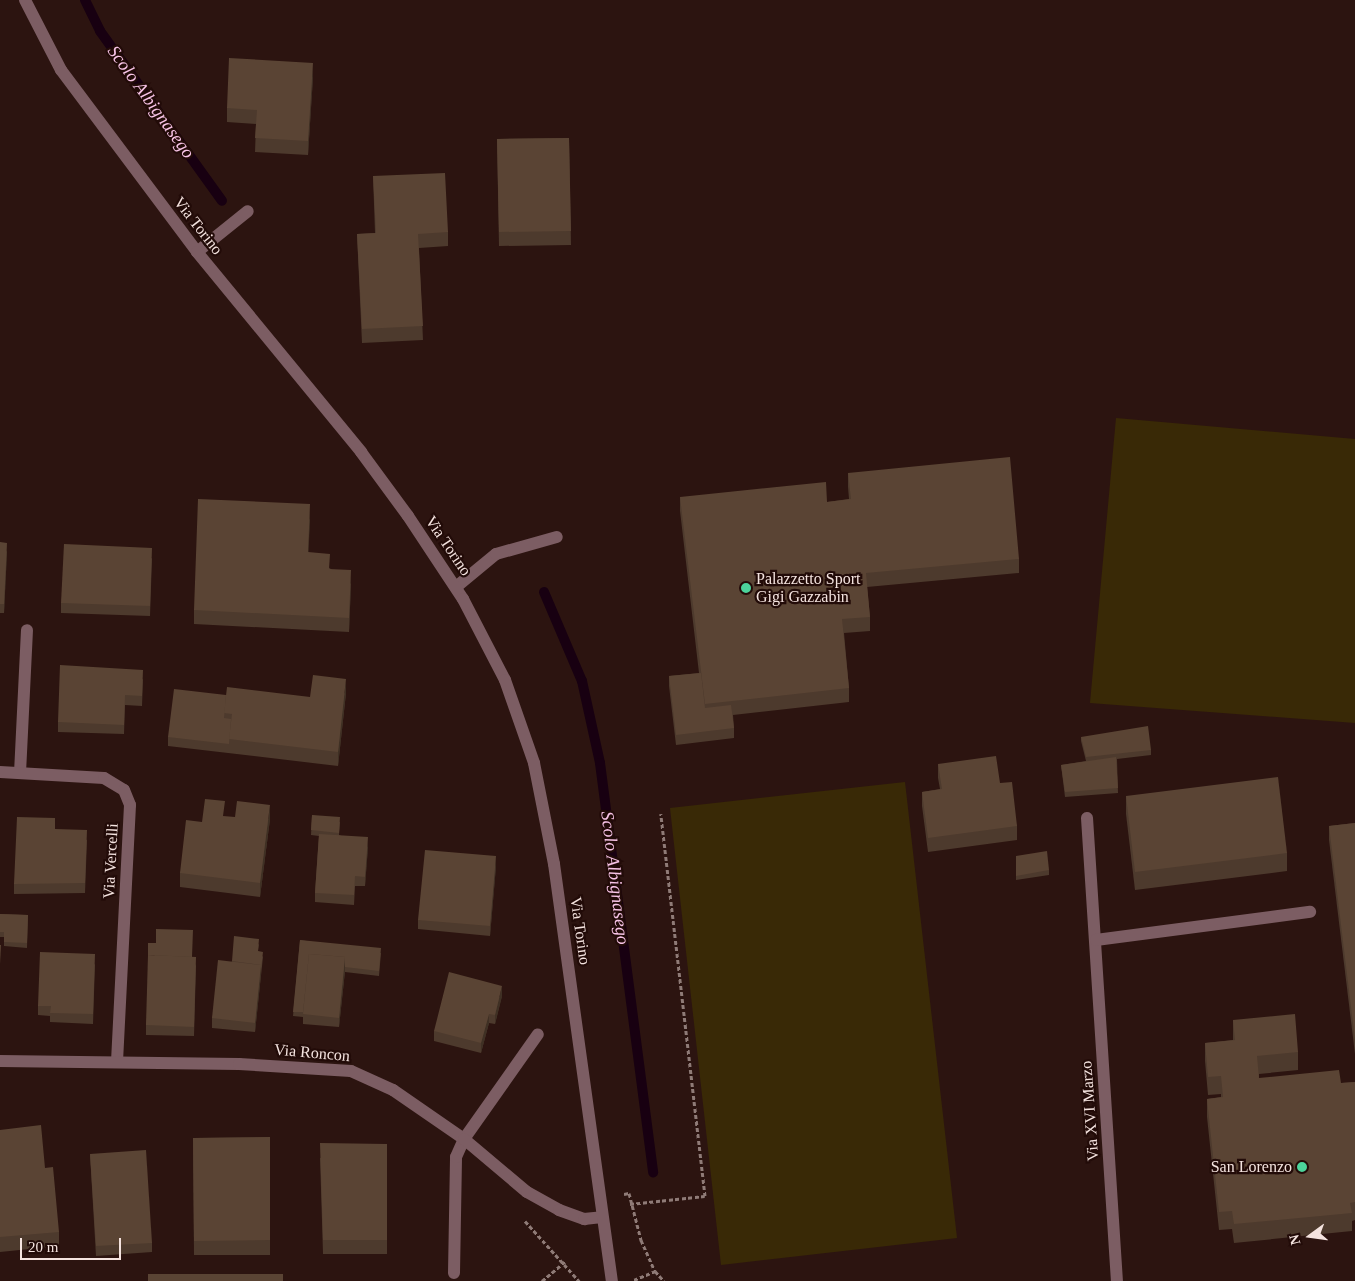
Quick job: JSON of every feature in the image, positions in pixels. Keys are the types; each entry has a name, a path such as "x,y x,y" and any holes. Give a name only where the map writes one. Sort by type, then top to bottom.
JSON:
{"street":[{"name":"Via Torino","path":"25,0 61,70 197,252 361,452 456,587 505,680 534,763 554,864 602,1217"},
{"path":"197,252 248,211"},
{"path":"456,587 496,554 557,537"},
{"path":"20,773 27,630"},
{"name":"Via Vercelli","path":"0,772 104,778 124,790 130,805 117,1062"},
{"name":"Via XVI Marzo","path":"1087,818 1117,1281"},
{"path":"1096,940 1310,912"},
{"path":"454,1272 456,1157 464,1139 538,1034"},
{"name":"Via Roncon","path":"0,1061 238,1064 351,1071 393,1090 464,1139 497,1170 543,1201 584,1219 602,1217"},
{"path":"602,1217 612,1281"}],"path":[{"path":"630,1204 705,1196 661,814"},
{"path":"620,1194 629,1193 630,1204 640,1240 655,1271 664,1281"},
{"path":"523,1219 565,1262 579,1281"},
{"path":"542,1281 565,1262"},
{"path":"642,1280 655,1271"}],"shaded area":[{"path":"1116,418 1355,439 1355,723 1090,703"},
{"path":"905,782 957,1238 721,1265 670,808"}],"building":[{"path":"229,58 313,63 308,141 255,138 257,110 227,108"},
{"path":"569,138 571,231 499,232 497,139"},
{"path":"445,173 448,232 418,234 423,326 362,329 357,234 376,233 373,176"},
{"path":"1010,457 1019,559 866,573 870,617 842,619 849,688 705,704 680,497 826,482 827,502 851,499 848,473"},
{"path":"198,499 310,504 308,552 330,554 329,569 351,570 349,618 194,610"},
{"path":"0,542 7,543 4,604 0,604"},
{"path":"64,544 152,548 150,606 61,603"},
{"path":"60,665 143,670 142,696 125,695 124,725 58,722"},
{"path":"701,673 705,708 731,705 734,728 676,735 669,676"},
{"path":"313,675 346,679 338,752 229,739 232,714 224,713 227,687 310,697"},
{"path":"174,689 226,695 224,718 231,719 229,744 168,737"},
{"path":"1148,726 1151,750 1086,757 1081,737"},
{"path":"996,756 1000,783 1012,782 1017,826 928,838 922,792 942,789 938,764"},
{"path":"1116,757 1118,788 1065,792 1061,765"},
{"path":"1278,777 1287,853 1135,872 1126,796"},
{"path":"205,799 225,801 223,816 235,817 237,801 270,805 260,883 180,873 186,820 202,822"},
{"path":"312,815 340,817 339,833 311,830"},
{"path":"17,817 55,818 55,829 87,830 85,883 14,884"},
{"path":"1355,823 1355,1040 1329,826"},
{"path":"319,834 368,837 365,877 355,876 354,895 315,893"},
{"path":"425,850 496,856 490,926 418,920"},
{"path":"1047,851 1049,870 1016,876 1016,856"},
{"path":"0,914 28,915 27,943 4,942 4,932 0,932"},
{"path":"156,929 193,930 192,957 148,955 148,943 156,943"},
{"path":"234,936 259,939 258,951 263,952 261,969 261,965 232,961"},
{"path":"300,940 381,948 379,971 345,967 345,957 309,954 303,1012 293,1012"},
{"path":"40,952 95,954 93,1014 50,1013 51,1006 38,1006"},
{"path":"309,954 345,957 339,1018 303,1014"},
{"path":"148,955 196,957 194,1027 146,1025"},
{"path":"218,960 261,965 255,1023 212,1018"},
{"path":"449,972 502,986 495,1015 489,1014 481,1043 434,1031"},
{"path":"1295,1014 1298,1052 1257,1056 1259,1078 1339,1070 1341,1083 1355,1082 1355,1202 1350,1203 1352,1213 1234,1224 1232,1211 1219,1212 1207,1099 1223,1097 1221,1076 1208,1077 1205,1043 1235,1040 1233,1020"},
{"path":"41,1125 45,1168 53,1167 59,1232 0,1237 0,1130"},
{"path":"270,1137 270,1240 194,1241 193,1138"},
{"path":"320,1143 387,1144 387,1240 323,1240"},
{"path":"146,1150 152,1243 96,1246 90,1154"},
{"path":"148,1274 283,1274 283,1281 148,1281"}],"waterway":[{"name":"Scolo Albignasego","path":"85,0 100,31 222,201"},
{"name":"Scolo Albignasego","path":"544,592 582,681 600,763 653,1173"}],"place":[{"name":"Palazzetto Sport Gigi Gazzabin","path":"746,588"},
{"name":"San Lorenzo","path":"1302,1167"}]}
